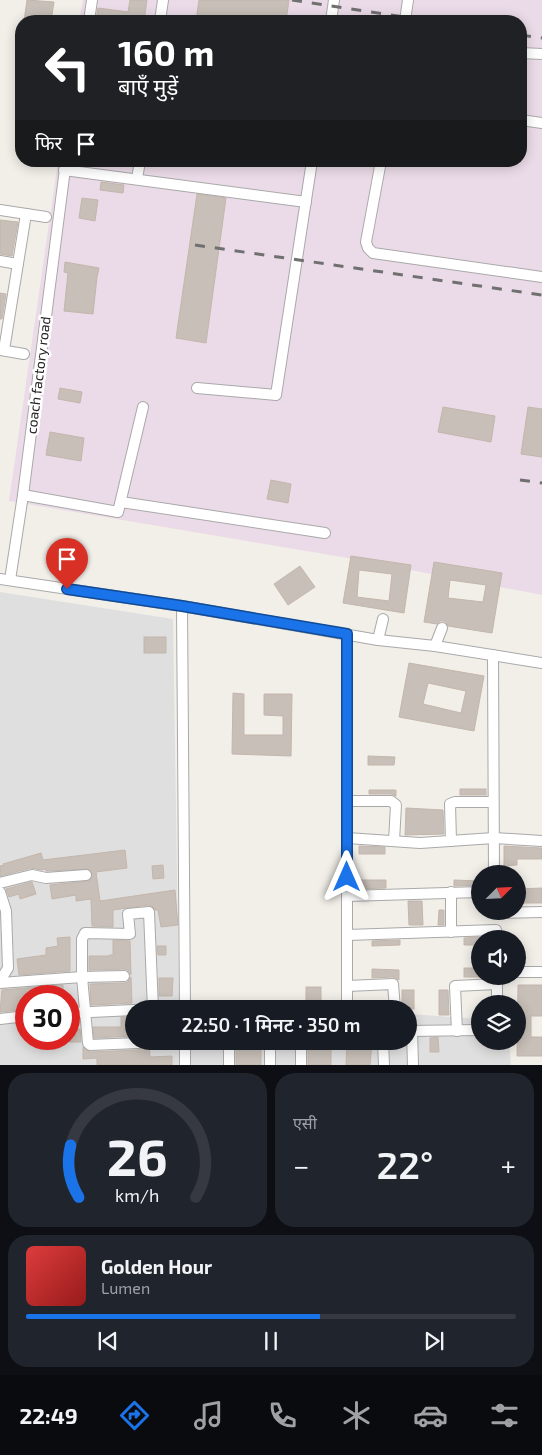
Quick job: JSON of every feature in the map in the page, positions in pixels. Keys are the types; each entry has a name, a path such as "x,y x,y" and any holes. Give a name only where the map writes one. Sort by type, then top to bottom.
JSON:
{"street":[{"path":"90,15 92,0"},
{"path":"161,15 163,0"},
{"path":"332,15 334,0"},
{"path":"406,15 408,0"},
{"path":"527,53 542,54"},
{"path":"527,121 542,123"},
{"name":"coach factory road","path":"5,579 23,495 65,167"},
{"name":"coach factory road","path":"75,167 137,179 306,202"},
{"path":"137,179 139,167"},
{"path":"196,388 276,395 311,167"},
{"path":"379,167 366,242 368,248 373,252 542,277"},
{"path":"0,210 46,217"},
{"path":"24,354 2,350 4,322 18,264 26,214"},
{"path":"0,261 18,264"},
{"path":"23,495 118,512 143,407"},
{"path":"121,502 325,533"},
{"path":"5,579 182,606 378,640 435,646 542,663"},
{"path":"182,606 185,1000"},
{"path":"378,640 383,619"},
{"path":"435,646 442,628"},
{"path":"347,634 347,1000"},
{"path":"493,655 494,865"},
{"path":"347,801 391,802 396,805 394,841"},
{"path":"451,841 450,804 455,802 493,802"},
{"path":"347,838 420,843 494,838 542,841"},
{"path":"0,883 32,875 46,878 86,875"},
{"path":"0,892 6,911 8,968 0,982"},
{"path":"451,892 451,932"},
{"path":"347,896 471,892"},
{"path":"125,1043 88,1044 82,977 82,939 85,933 130,934 128,914 149,912 153,1000"},
{"path":"526,912 542,912"},
{"path":"347,935 471,933"},
{"path":"526,972 542,972"},
{"path":"0,982 124,976"},
{"path":"347,986 394,984 394,1000"},
{"path":"457,1031 455,986 471,984"},
{"path":"80,1012 125,1010"},
{"path":"0,1019 15,1017"},
{"path":"417,1031 471,1030"},
{"path":"185,1050 185,1065"},
{"path":"229,1050 229,1065"},
{"path":"270,1050 270,1065"},
{"path":"302,1050 302,1065"},
{"path":"383,1050 384,1065"},
{"path":"412,1050 413,1065"}],"shaded area":[{"path":"83,0 542,0 542,595 342,557 9,501 57,167 527,167 527,15 80,15"},
{"path":"0,592 173,619 179,999 194,1000 125,1000 125,1050 417,1050 417,1015 471,1018 471,1050 510,1050 511,1065 0,1065"}],"building":[{"path":"27,0 54,2 52,15 25,15"},
{"path":"130,0 147,0 145,15 97,15 98,8 128,12"},
{"path":"199,0 289,0 287,15 197,15"},
{"path":"101,182 124,185 123,193 100,190"},
{"path":"197,194 226,198 206,343 176,338"},
{"path":"82,198 98,200 95,221 79,218"},
{"path":"0,220 18,222 12,256 0,254"},
{"path":"65,262 99,268 93,314 64,311 68,273 64,272"},
{"path":"0,293 6,294 2,319 0,319"},
{"path":"60,388 82,392 80,403 58,399"},
{"path":"443,407 495,416 491,442 438,432"},
{"path":"528,407 542,409 542,457 521,454"},
{"path":"50,432 84,438 81,461 46,455"},
{"path":"271,480 291,484 288,503 267,499"},
{"path":"351,556 411,565 404,613 343,603","holes":["359,570 392,574 389,601 357,597"]},
{"path":"434,562 502,573 492,633 448,626 444,621 440,621 437,624 424,622","holes":["450,580 486,585 483,602 448,598"]},
{"path":"300,566 315,587 288,605 274,584"},
{"path":"144,637 166,637 166,653 144,653"},
{"path":"409,663 484,676 474,731 399,717","holes":["428,683 466,691 461,713 423,704"]},
{"path":"233,693 244,694 244,735 283,735 283,716 264,715 264,694 292,694 291,756 232,754"},
{"path":"368,756 395,757 394,765 368,765"},
{"path":"460,789 486,789 486,795 460,795"},
{"path":"369,790 396,790 396,796 391,794 369,794"},
{"path":"406,808 443,810 444,834 405,835"},
{"path":"359,846 385,847 385,854 359,854"},
{"path":"504,846 542,848 542,859 517,859 517,865 504,865"},
{"path":"125,850 127,868 96,872 100,901 175,890 178,925 161,927 158,910 148,905 113,910 113,927 92,926 91,899 76,901 76,895 52,899 50,885 89,881 93,875 89,869 46,871 46,869 31,868 0,876 0,866 3,864 41,853 43,860"},
{"path":"163,865 164,878 153,879 152,866"},
{"path":"361,880 386,880 386,888 361,889"},
{"path":"454,880 471,881 471,885 454,886"},
{"path":"32,882 36,894 20,899 19,894 9,897 6,889"},
{"path":"542,888 542,903 526,903 526,889"},
{"path":"408,901 422,901 423,925 409,925"},
{"path":"439,910 444,910 444,925 438,925"},
{"path":"70,937 70,971 19,975 17,959 46,955 46,948 58,946 57,938"},
{"path":"464,938 471,938 471,945 464,945"},
{"path":"113,940 130,941 131,975 128,970 124,969 89,970 89,956 113,955"},
{"path":"400,940 400,945 372,946 372,941"},
{"path":"157,946 166,946 166,955 158,955"},
{"path":"464,968 471,968 471,977 464,977"},
{"path":"372,969 399,970 399,980 393,977 372,978"},
{"path":"131,977 132,1000 125,1000 125,1003 91,1005 90,984 128,982"},
{"path":"159,978 173,978 172,996 159,996"},
{"path":"518,985 542,985 542,1016 531,1016 531,1037 542,1037 542,1056 517,1056 517,1050 526,1050 526,995 518,995"},
{"path":"306,987 321,987 321,1000 306,1000"},
{"path":"15,989 15,1010 0,1012 2,990"},
{"path":"402,990 414,990 414,1000 402,1000"},
{"path":"439,990 448,990 449,1015 439,1015"},
{"path":"121,1017 125,1017 125,1036 94,1038 93,1027 121,1027"},
{"path":"438,1037 439,1052 430,1052 430,1038"},
{"path":"83,1047 90,1052 150,1050 150,1057 172,1056 172,1065 97,1065 97,1058 83,1059"},
{"path":"236,1050 261,1050 261,1065 236,1065"},
{"path":"308,1050 331,1050 331,1065 308,1065"},
{"path":"347,1050 371,1050 370,1065 346,1065"}],"railway":[{"path":"292,0 391,15"},
{"path":"527,36 542,38"},
{"path":"195,245 542,295"},
{"path":"520,480 542,483"}],"route":[{"path":"67,589 347,634 347,877"}]}
